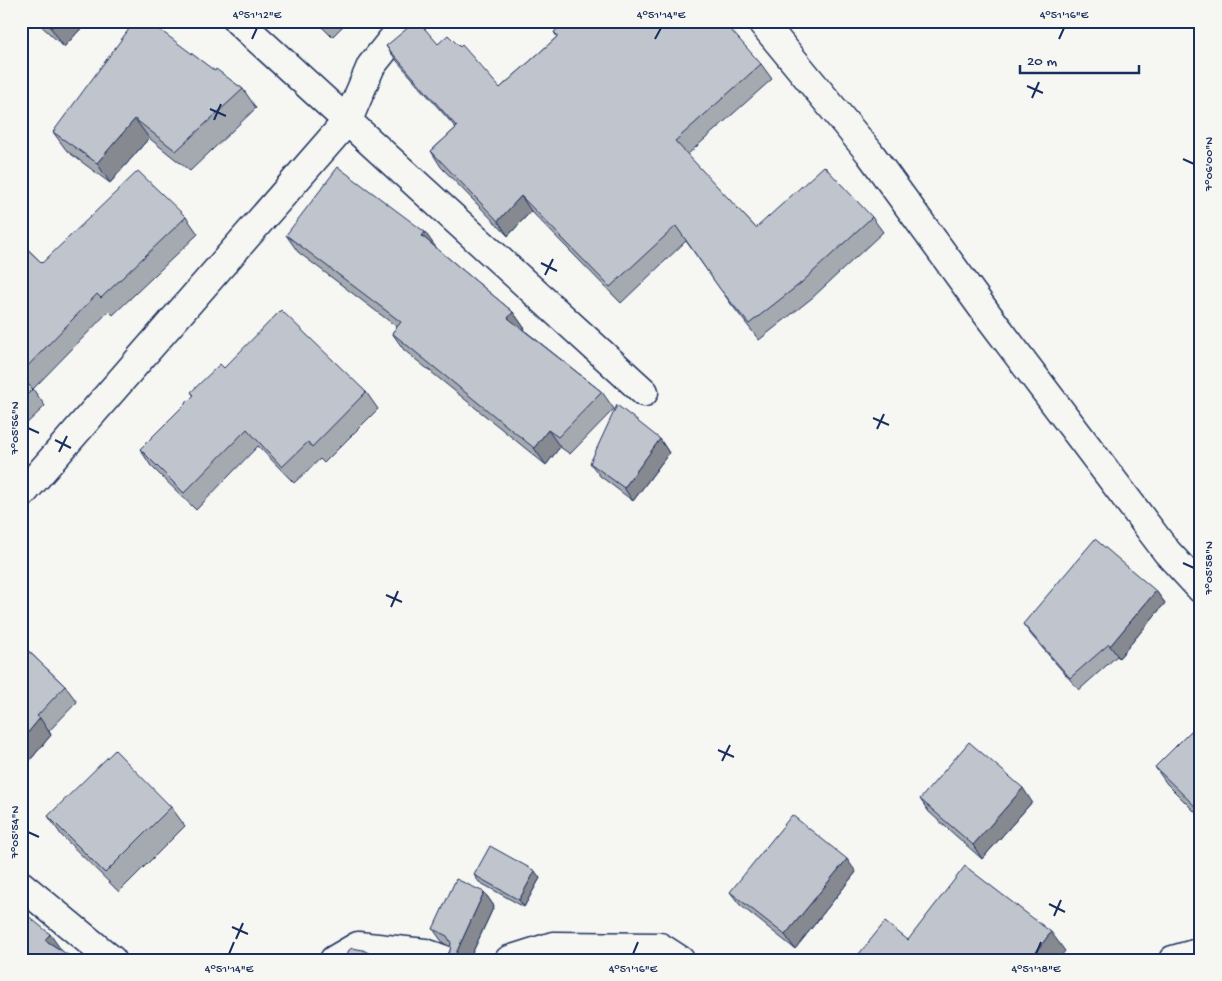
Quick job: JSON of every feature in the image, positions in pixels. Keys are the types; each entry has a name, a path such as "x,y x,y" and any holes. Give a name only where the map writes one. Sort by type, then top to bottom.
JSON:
{"street":[{"path":"238,21 644,392"},
{"path":"21,494 348,120 371,66 408,21"},
{"path":"761,21 869,152 987,314 1161,544 1201,588"},
{"path":"21,885 112,960"},
{"path":"334,960 358,946 425,953 445,960"},
{"path":"509,960 553,946 660,948 680,960"},
{"path":"1173,960 1201,952"}],"building":[{"path":"44,21 57,21 51,28"},
{"path":"135,21 148,21 215,71 216,69 243,89 176,151 135,119 97,163 53,132"},
{"path":"416,21 438,44 448,35 460,47 462,45 500,88 558,36 554,32 567,21 723,21 761,64 675,141 756,228 824,166 872,217 801,283 749,324 720,289 676,226 610,287 521,196 498,221 431,151 457,127 386,46"},
{"path":"338,167 425,232 422,236 513,312 508,318 602,392 558,437 548,430 534,448 392,333 401,322 286,235"},
{"path":"138,171 186,217 101,298 97,294 21,373 21,243 42,263"},
{"path":"281,310 366,392 312,447 308,442 282,467 247,429 184,493 140,449 194,395 191,392 220,364 224,368"},
{"path":"21,377 33,389 21,401"},
{"path":"617,405 660,439 624,488 590,463"},
{"path":"1095,539 1156,591 1110,646 1109,644 1070,678 1023,624"},
{"path":"21,644 65,686 37,716 40,718 21,741"},
{"path":"1194,728 1201,735 1201,812 1155,767"},
{"path":"969,742 1023,788 973,845 920,799"},
{"path":"115,750 171,807 105,873 48,816"},
{"path":"792,815 847,859 785,935 730,892"},
{"path":"490,846 535,871 519,900 474,875"},
{"path":"965,866 1051,932 1030,960 854,960 885,922 908,940"},
{"path":"456,879 484,892 453,960 442,960 450,951 451,943 447,936 433,929"},
{"path":"21,910 50,934 45,940 76,960 21,960"},
{"path":"352,948 363,950 382,960 344,960"}]}
